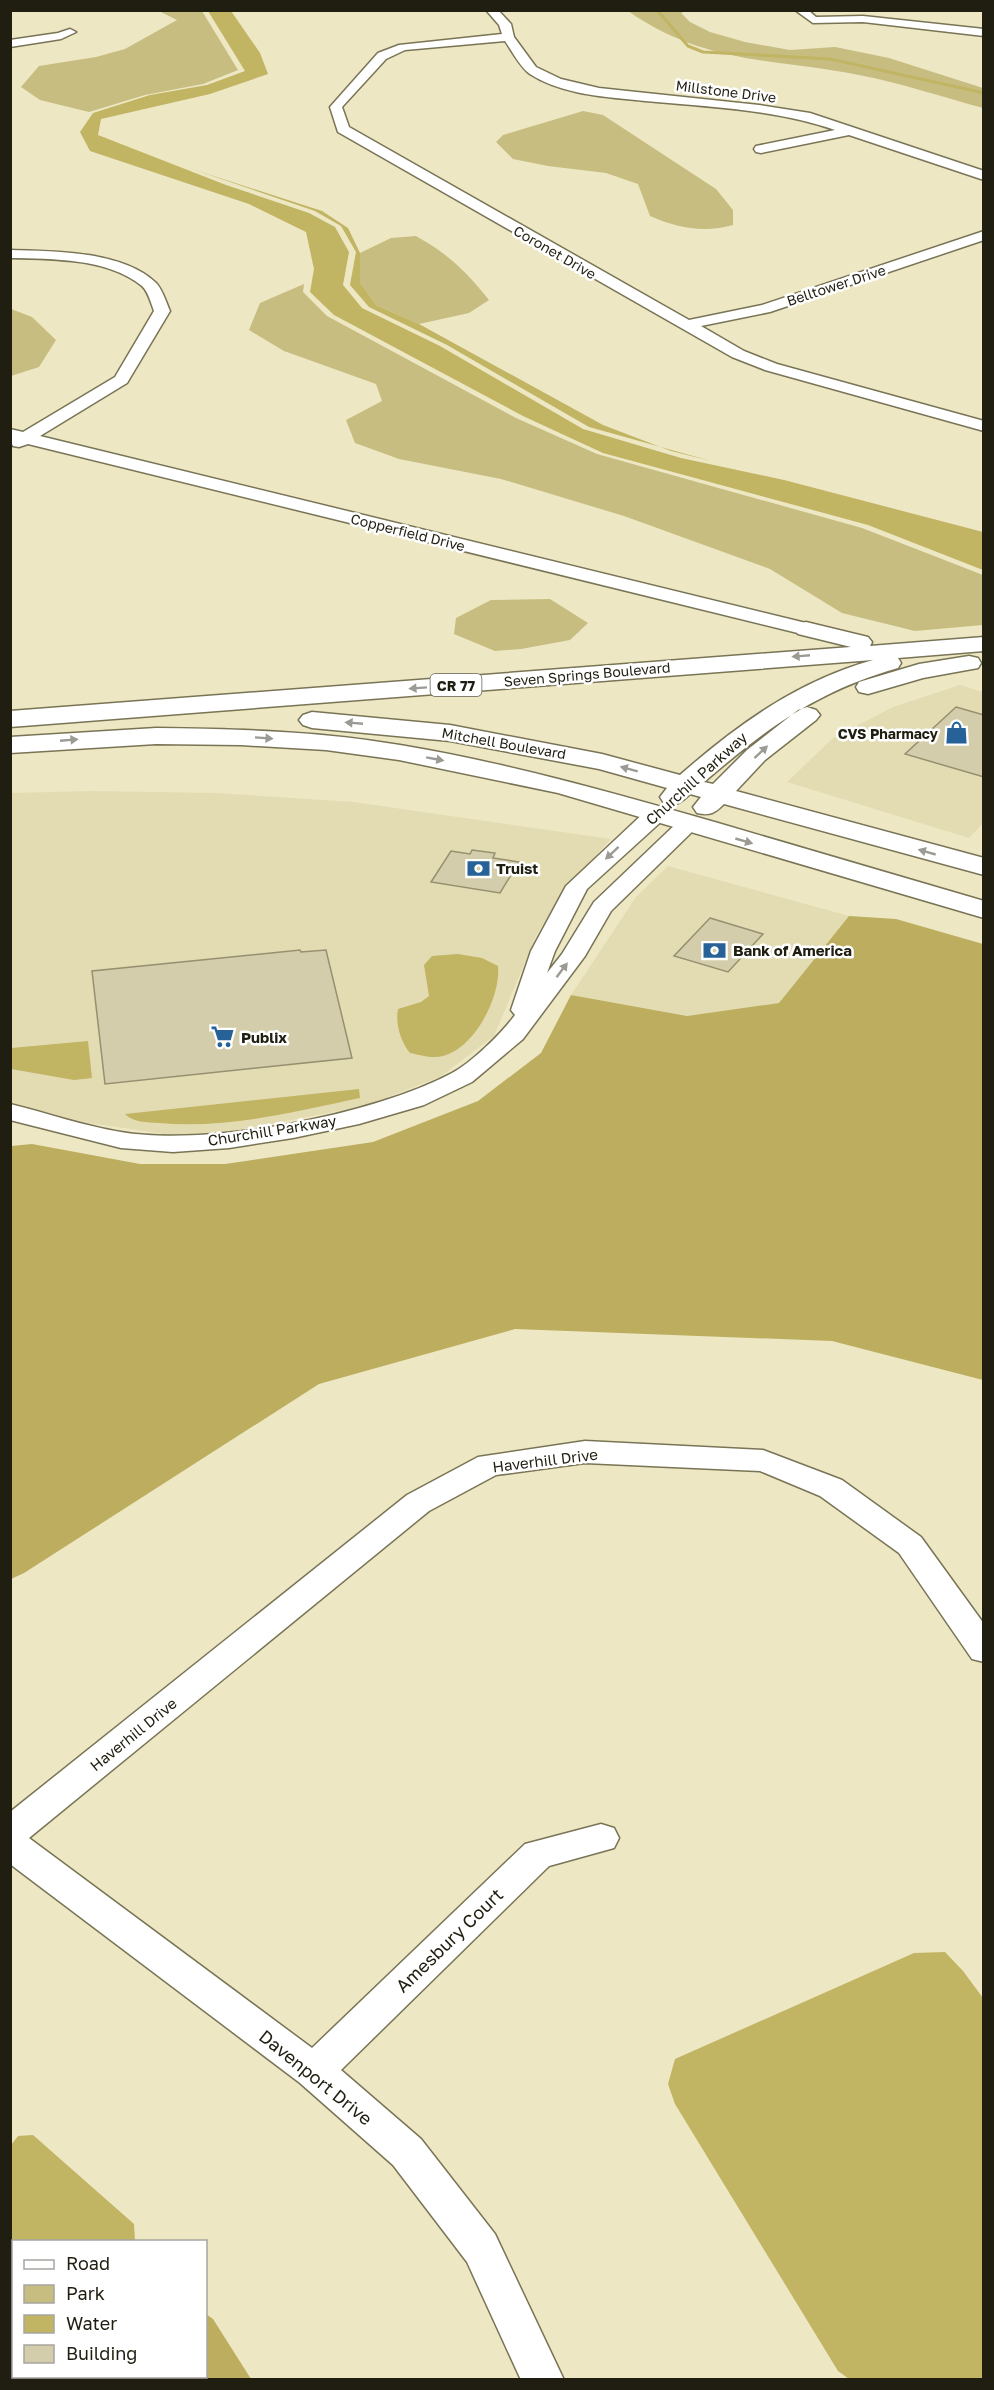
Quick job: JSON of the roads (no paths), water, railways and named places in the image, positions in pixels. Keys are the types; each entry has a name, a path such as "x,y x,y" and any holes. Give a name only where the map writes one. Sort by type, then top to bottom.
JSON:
{"main road":[{"path":"806,629 867,644 901,648"},
{"path":"806,629 826,639 837,653 840,662 820,687"},
{"name":"Seven Springs Boulevard","path":"10,719 901,648 983,650"},
{"path":"720,794 776,737 825,705 898,676 983,650"},
{"name":"Churchill Parkway","path":"656,814 685,784 753,727 792,700 873,667 983,650"},
{"name":"Mitchell Boulevard","path":"10,725 185,716 270,717 376,724 450,733 546,750 685,784 984,867"},
{"path":"10,745 156,736 241,737 326,742 399,752 479,767 565,787 688,825 984,910"},
{"name":"Churchill Parkway","path":"688,825 720,794"}],"street":[{"name":"Millstone Drive","path":"491,10 505,24 508,37 532,70 557,82 599,92 759,109 810,117 984,176"},
{"path":"802,13 813,20 862,19 984,33"},
{"path":"10,44 61,36 70,32"},
{"name":"Coronet Drive","path":"508,37 454,40 403,47 382,56 336,107 343,129 738,354 771,367 984,426"},
{"path":"761,149 848,131"},
{"name":"Belltower Drive","path":"685,325 765,309 984,235"},
{"path":"10,255 58,255 120,267 150,285 162,311 121,380 16,440"},
{"name":"Copperfield Drive","path":"16,440 806,629"},
{"name":"Churchill Parkway","path":"514,1034 543,951 577,886 656,814"},
{"name":"Churchill Parkway","path":"10,1112 121,1140 173,1144 239,1138 359,1116 415,1100 462,1077 514,1034 573,956 602,907 688,825"},
{"name":"Haverhill Drive","path":"10,1833 418,1503 489,1466 585,1452 763,1461 831,1488 910,1545 984,1650"},
{"name":"Amesbury Court","path":"314,2071 538,1854 601,1838"},
{"name":"Davenport Drive","path":"10,1844 314,2071 407,2152 481,2248 543,2379"}],"water":[{"path":"208,11 231,11 260,53 268,74 210,94 101,119 98,135 226,185 309,213 335,227 349,252 343,285 362,308 440,346 583,429 681,458 784,480 983,532 983,570 868,525 603,453 523,416 334,315 310,292 314,269 306,232 249,204 90,151 80,132 93,113 150,95 207,85 245,71"},
{"path":"189,168 322,211 348,228 360,253 360,282 376,305 419,324 603,425 660,447 589,427 447,345 369,307 350,285 356,252 341,226 315,211"},
{"path":"660,447 711,461 671,451"},
{"path":"458,954 482,958 498,966 495,992 484,1019 466,1043 455,1051 435,1057 410,1053 404,1044 397,1021 398,1009 421,1002 429,996 424,965 432,956"},
{"path":"88,1041 92,1078 74,1080 11,1069 11,1048"},
{"path":"359,1089 360,1098 285,1114 210,1124 137,1121 125,1114"},
{"path":"945,1952 983,1998 983,2379 849,2379 838,2371 675,2104 668,2084 675,2059 914,1953"},
{"path":"33,2135 134,2224 135,2240 12,2240 11,2282 11,2145 18,2136"}],"waterway":[{"path":"657,10 688,46 703,52 830,59 984,93"}],"place":[{"name":"CVS Pharmacy","path":"956,733"},
{"name":"Truist","path":"478,868"},
{"name":"Bank of America","path":"715,950"},
{"name":"Publix","path":"223,1037"}]}
